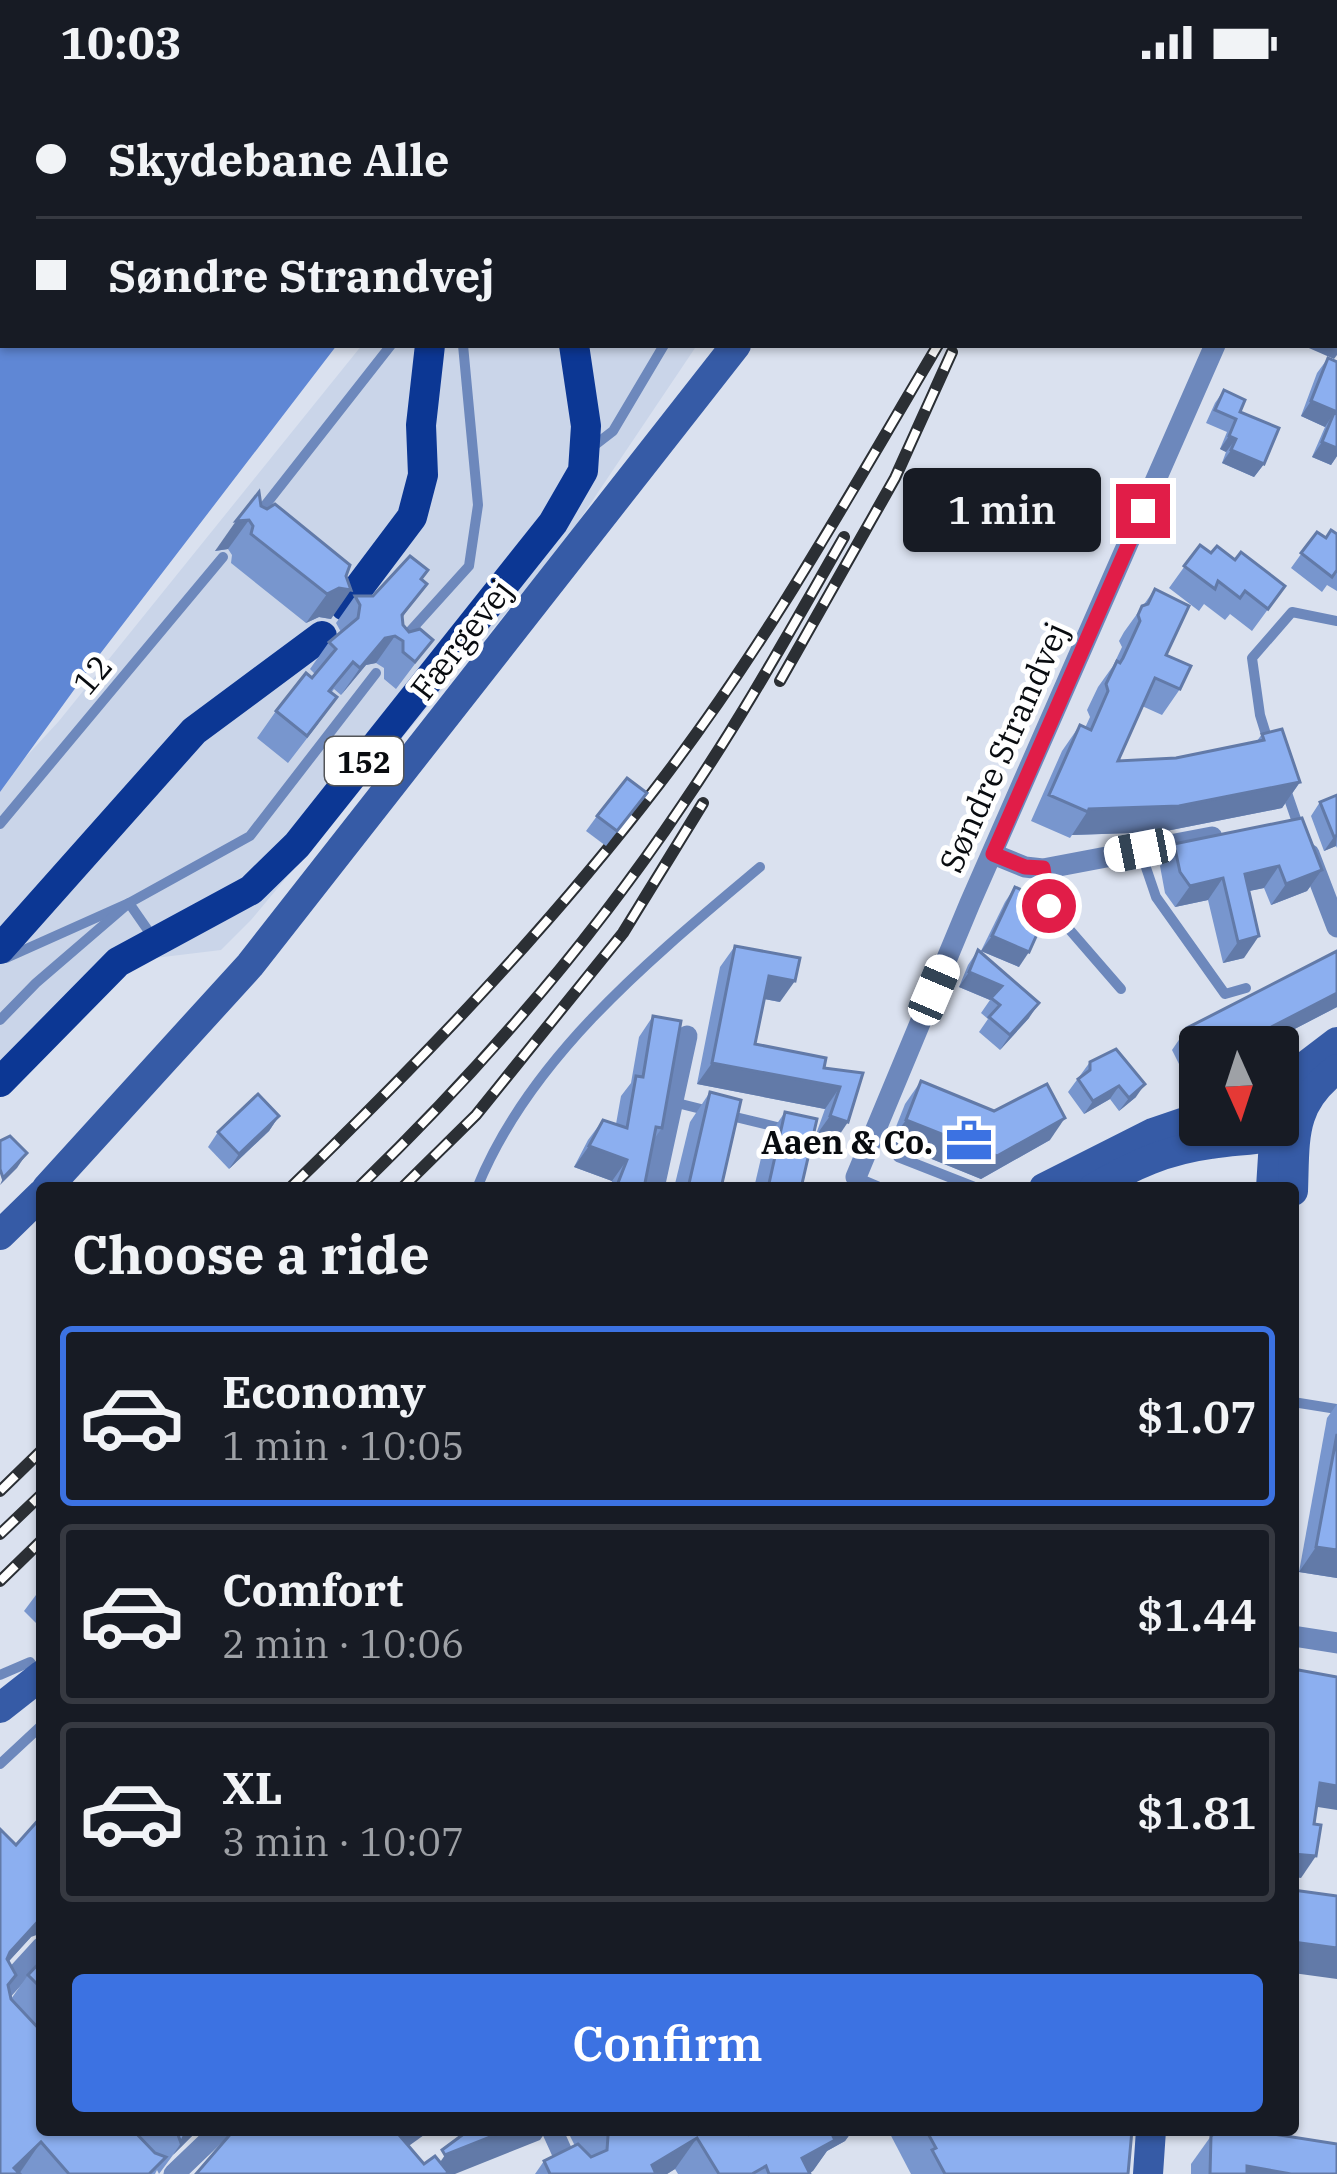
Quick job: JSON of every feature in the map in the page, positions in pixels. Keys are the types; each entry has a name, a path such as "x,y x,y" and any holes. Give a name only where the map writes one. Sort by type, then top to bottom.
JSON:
{"main road":[{"path":"345,607 412,517 423,476 421,425 430,348"},
{"name":"152","path":"0,1082 118,962 251,890 297,845 553,523 583,471 586,427 574,348"},
{"path":"0,949 194,731 322,636"}],"street":[{"name":"Færgevej","path":"53,1182 250,964 734,348"},
{"name":"Søndre Strandvej","path":"856,1177 1214,348"},
{"path":"1286,824 1337,927"},
{"path":"993,854 1025,867 1043,868 1229,834"},
{"path":"655,1182 687,1036"},
{"path":"1299,1071 1337,1042"},
{"path":"1299,1105 1337,1070"},
{"path":"1056,1182 1153,1132 1179,1124"},
{"path":"1105,1182 1154,1155 1199,1146"},
{"path":"1271,1182 1276,1146"},
{"path":"1284,1146 1291,1182"},
{"name":"Færgevej","path":"0,1235 36,1200"},
{"path":"1299,1637 1337,1643"},
{"path":"0,1679 36,1669"},
{"path":"0,1708 36,1671"},
{"path":"0,1993 36,1954"},
{"path":"174,2174 214,2136"},
{"path":"555,2136 572,2174"},
{"path":"1148,2174 1151,2136"}],"lane":[{"path":"248,527 390,348"},
{"path":"393,650 469,566 478,506 463,348"},
{"path":"584,454 613,431 662,348"},
{"name":"12","path":"0,824 223,557"},
{"path":"1274,755 1260,715 1252,658 1292,612 1337,621"},
{"path":"0,961 129,903 250,836 376,673"},
{"path":"1282,779 1286,824"},
{"path":"1140,850 1156,897 1225,994 1246,988"},
{"path":"479,1182 495,1144 536,1084 608,1004 760,867"},
{"path":"1043,868 1049,906 1121,989"},
{"path":"129,903 156,942"},
{"path":"0,1021 36,983 129,903"},
{"path":"673,1102 806,1134"},
{"path":"898,1157 959,1181"},
{"path":"856,1177 868,1182"},
{"path":"1299,1403 1337,1409"},
{"path":"0,1764 36,1731"}],"shaded area":[{"path":"360,348 695,348 564,543 251,920 221,950 97,965 0,1065 0,785 59,721"}],"water":[{"path":"0,348 335,348 100,654 0,792"}],"building":[{"path":"1328,358 1337,362 1337,412 1311,401"},
{"path":"1224,390 1245,400 1240,412 1279,428 1264,464 1231,450 1236,439 1229,436 1236,419 1215,410"},
{"path":"1337,414 1337,448 1322,442"},
{"path":"259,492 261,506 267,509 275,504 350,565 346,576 351,590 339,588 327,594 251,534 249,520 236,521"},
{"path":"1331,530 1337,534 1337,570 1332,577 1301,553 1317,532 1326,538"},
{"path":"1200,545 1211,553 1217,546 1235,560 1241,552 1285,586 1268,609 1245,591 1240,598 1218,581 1215,589 1184,566"},
{"path":"410,556 428,570 421,579 427,584 402,615 403,625 409,632 420,629 433,640 415,662 395,636 385,638 360,668 353,662 329,691 337,697 307,736 276,711 306,673 312,678 336,649 329,642 358,618 360,605 355,596 373,596"},
{"path":"1155,589 1189,606 1166,655 1191,666 1180,689 1155,678 1118,761 1176,758 1264,740 1262,734 1282,729 1300,782 1179,806 1088,812 1049,795 1080,725 1091,730 1108,691 1106,684 1123,658 1142,606"},
{"path":"627,778 647,793 617,831 597,816"},
{"path":"1337,795 1337,835 1334,837 1320,802"},
{"path":"1302,818 1322,870 1286,884 1279,866 1245,874 1259,936 1238,942 1223,878 1190,886 1180,872 1174,844"},
{"path":"1015,887 1051,903 1029,952 992,936"},
{"path":"735,946 800,958 795,981 769,976 755,1044 826,1058 824,1068 863,1073 848,1122 830,1116 840,1087 712,1063"},
{"path":"978,950 1039,1003 1010,1035 989,1017 1000,1005 991,998 1002,986 969,972"},
{"path":"1337,951 1337,993 1273,1026 1191,1026"},
{"path":"653,1016 681,1021 662,1128 656,1127 645,1182 618,1182 627,1160 589,1146 603,1120 627,1128 636,1076 643,1077"},
{"path":"1116,1049 1145,1084 1129,1098 1119,1086 1093,1101 1078,1079 1090,1070 1090,1062"},
{"path":"921,1081 994,1111 1047,1084 1065,1118 997,1156 906,1120"},
{"path":"710,1092 741,1100 722,1182 689,1182"},
{"path":"258,1094 279,1116 239,1154 218,1132"},
{"path":"785,1112 817,1119 802,1182 769,1182"},
{"path":"10,1136 27,1153 3,1178 0,1141"},
{"path":"1337,1434 1337,1550 1316,1547"},
{"path":"1299,1670 1337,1677 1337,1786 1320,1783 1314,1824 1321,1825 1316,1856 1299,1855"},
{"path":"36,1823 36,1924 7,1959 16,1975 8,1985 11,1999 36,2026 36,2136 139,2136 166,2157 149,2174 69,2174 41,2142 14,2168 20,2174 0,2174 0,1829 16,1845"},
{"path":"1299,1891 1337,1896 1337,1948 1299,1943"},
{"path":"229,2136 400,2136 424,2164 435,2156 448,2172 446,2174 196,2174"},
{"path":"461,2136 493,2136 445,2155 442,2150"},
{"path":"608,2136 833,2136 835,2140 802,2158 810,2174 769,2174 766,2166 752,2174 719,2174 697,2138 652,2165 656,2174 550,2174 544,2161 578,2144 591,2157 607,2150"},
{"path":"929,2136 1131,2136 1128,2174 945,2174 932,2150 936,2148"},
{"path":"1211,2136 1286,2136 1337,2144 1337,2174 1291,2174 1247,2166 1247,2174 1210,2174"}],"railway":[{"path":"296,1182 482,993 659,784 771,624 936,348"},
{"path":"780,681 895,478 952,352"},
{"path":"364,1182 489,1052 610,907 726,739 844,537"},
{"path":"408,1182 476,1115 623,933 703,803"},
{"path":"0,1491 36,1456"},
{"path":"0,1534 36,1500"},
{"path":"0,1581 36,1546"}],"place":[{"name":"Aaen & Co.","path":"969,1141"}],"route":[{"path":"1049,906 1043,868 1025,867 993,854 1143,511"}]}
